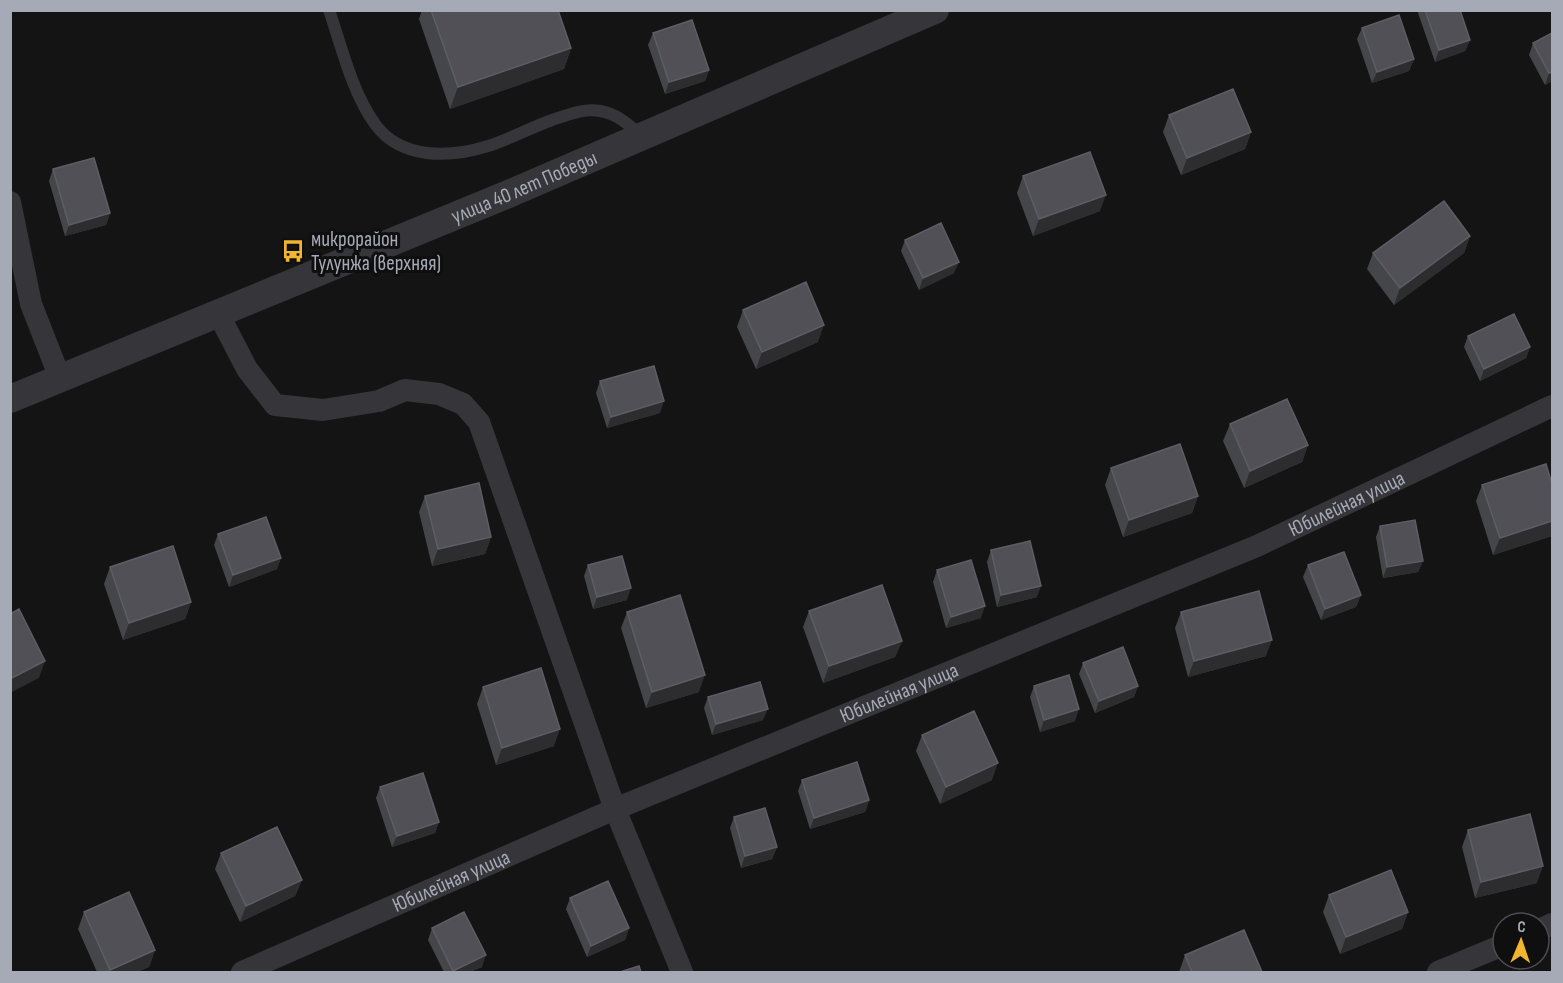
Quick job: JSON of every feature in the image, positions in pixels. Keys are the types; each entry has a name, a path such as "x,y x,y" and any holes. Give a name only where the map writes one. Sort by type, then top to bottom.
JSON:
{"street":[{"name":"улица 40 лет Победы","path":"10,399 506,195 935,10"},
{"path":"10,202 31,304 60,378"},
{"path":"218,313 247,369 275,405 323,410 379,401 405,390 439,394 462,404 479,422 615,809 682,972"},
{"name":"Юбилейная улица","path":"242,972 615,809 1257,546 1552,406"},
{"path":"1438,972 1491,950"}],"lane":[{"path":"329,10 367,111 377,127 392,141 410,150 444,154 488,146 580,111 598,110 620,118 643,137"}],"building":[{"path":"431,10 558,10 571,48 458,87"},
{"path":"1425,10 1460,10 1470,40 1439,50"},
{"path":"1399,15 1414,59 1377,72 1362,28"},
{"path":"692,20 709,70 669,82 653,33"},
{"path":"1552,33 1552,72 1549,73 1533,43"},
{"path":"1233,89 1251,132 1187,158 1169,115"},
{"path":"1090,152 1106,195 1039,219 1023,176"},
{"path":"94,158 110,213 69,225 53,169"},
{"path":"1444,201 1470,236 1400,288 1373,253"},
{"path":"941,223 959,262 923,278 905,240"},
{"path":"806,282 824,325 762,352 743,310"},
{"path":"1514,314 1530,347 1484,369 1468,336"},
{"path":"654,366 664,401 611,417 600,381"},
{"path":"1287,399 1308,445 1250,471 1230,424"},
{"path":"1180,444 1198,496 1129,520 1111,468"},
{"path":"1546,464 1552,484 1552,521 1500,538 1482,485"},
{"path":"479,483 491,537 438,549 425,496"},
{"path":"266,517 281,558 233,575 218,534"},
{"path":"1415,520 1423,561 1387,567 1380,526"},
{"path":"1030,541 1041,586 1001,595 991,550"},
{"path":"173,546 191,602 129,623 110,567"},
{"path":"1344,552 1361,595 1325,609 1308,565"},
{"path":"622,556 631,588 597,597 588,565"},
{"path":"971,560 985,606 951,617 937,570"},
{"path":"882,585 902,641 829,666 809,611"},
{"path":"1259,591 1272,640 1194,661 1181,612"},
{"path":"680,595 705,675 652,692 627,612"},
{"path":"19,609 45,661 10,679 10,614"},
{"path":"1123,647 1138,686 1099,701 1083,663"},
{"path":"541,668 560,729 502,748 483,687"},
{"path":"1069,675 1079,709 1044,720 1034,686"},
{"path":"760,682 768,709 716,724 708,697"},
{"path":"974,711 998,763 946,787 922,735"},
{"path":"857,762 869,800 814,818 802,780"},
{"path":"423,773 439,822 397,836 380,787"},
{"path":"765,808 777,847 745,856 734,817"},
{"path":"1530,814 1543,866 1481,882 1468,830"},
{"path":"277,827 302,880 246,906 221,853"},
{"path":"1391,870 1408,912 1346,937 1329,895"},
{"path":"608,881 629,928 591,946 570,898"},
{"path":"129,892 155,950 110,970 84,912"},
{"path":"464,912 486,955 453,971 432,928"},
{"path":"1244,930 1262,972 1192,972 1185,955"},
{"path":"639,966 641,972 620,972"}],"place":[{"name":"микрорайон Тулунжа (верхняя)","path":"293,251"}]}
